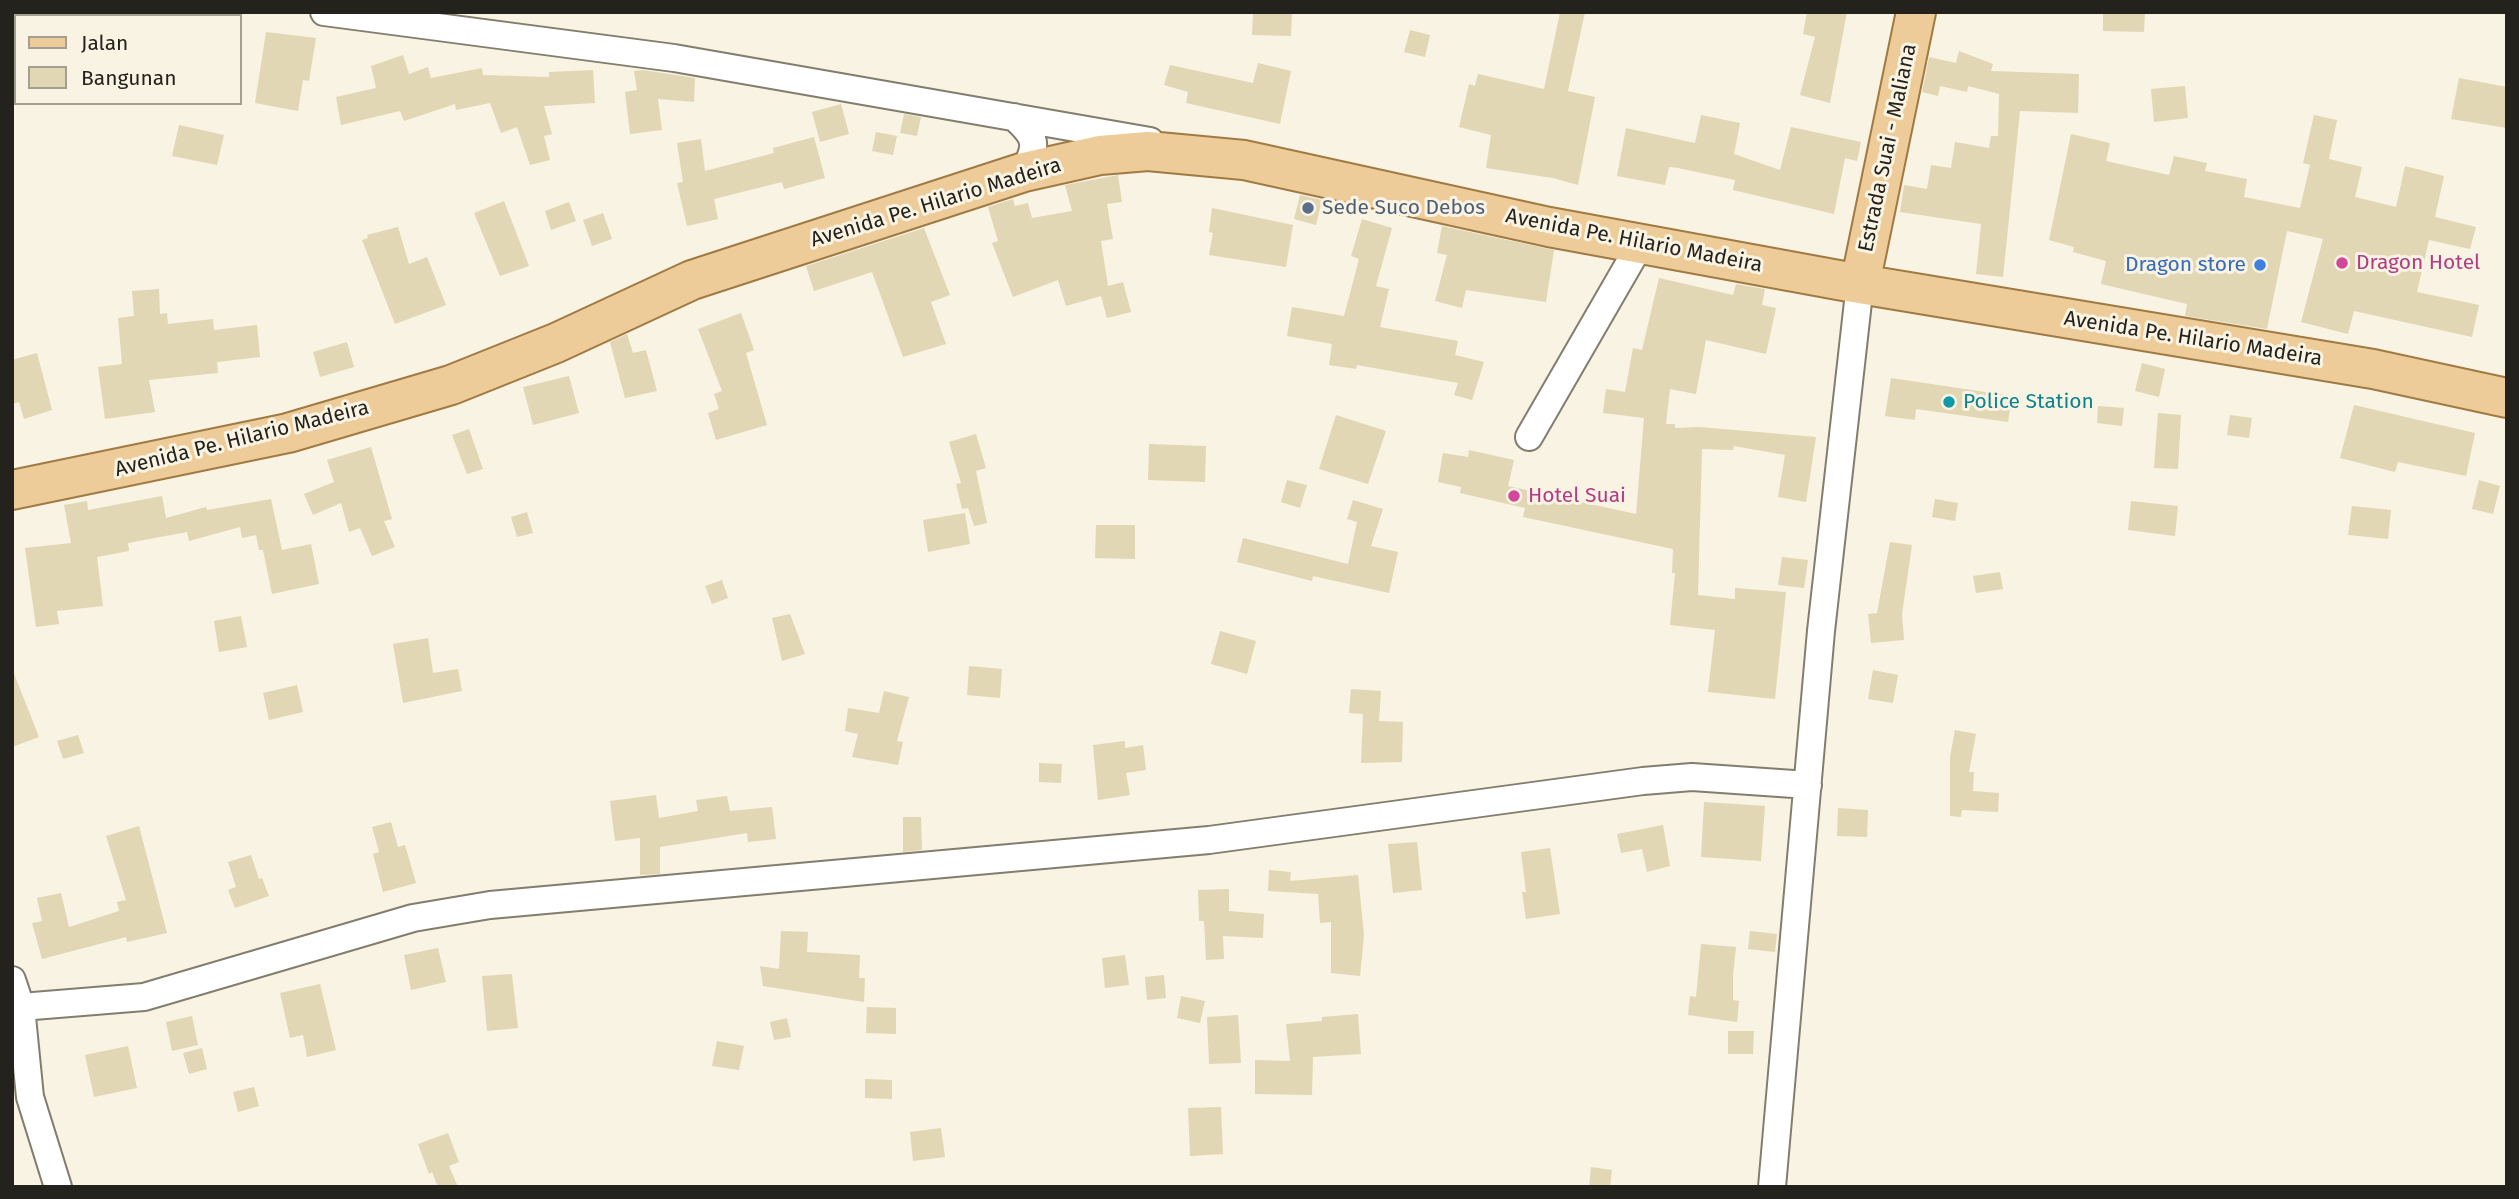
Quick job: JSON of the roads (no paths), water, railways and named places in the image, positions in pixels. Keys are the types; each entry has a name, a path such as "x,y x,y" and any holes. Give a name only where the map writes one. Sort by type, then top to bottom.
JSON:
{"main road":[{"name":"Estrada Suai - Maliana","path":"1860,284 1916,12"},
{"name":"Avenida Pe. Hilario Madeira","path":"12,490 288,433 451,385 556,343 692,280 1024,172 1100,155 1148,151 1244,160 1641,243 1860,284 2373,369 2507,398"}],"street":[{"path":"324,12 674,58 1189,148 1244,160"},
{"path":"1014,117 1031,132 1035,152 1024,172"},
{"path":"1529,437 1641,243"},
{"path":"1772,1187 1821,631 1860,284"},
{"path":"22,1007 144,997 413,918 490,905 1209,840 1643,780 1692,776 1808,785"},
{"path":"12,980 22,1007 30,1097 58,1187"}],"place":[{"name":"Sede Suco Debos","path":"1308,208"},
{"name":"Dragon Hotel","path":"2342,263"},
{"name":"Dragon store","path":"2260,265"},
{"name":"Police Station","path":"1949,402"},
{"name":"Hotel Suai","path":"1514,496"}]}
